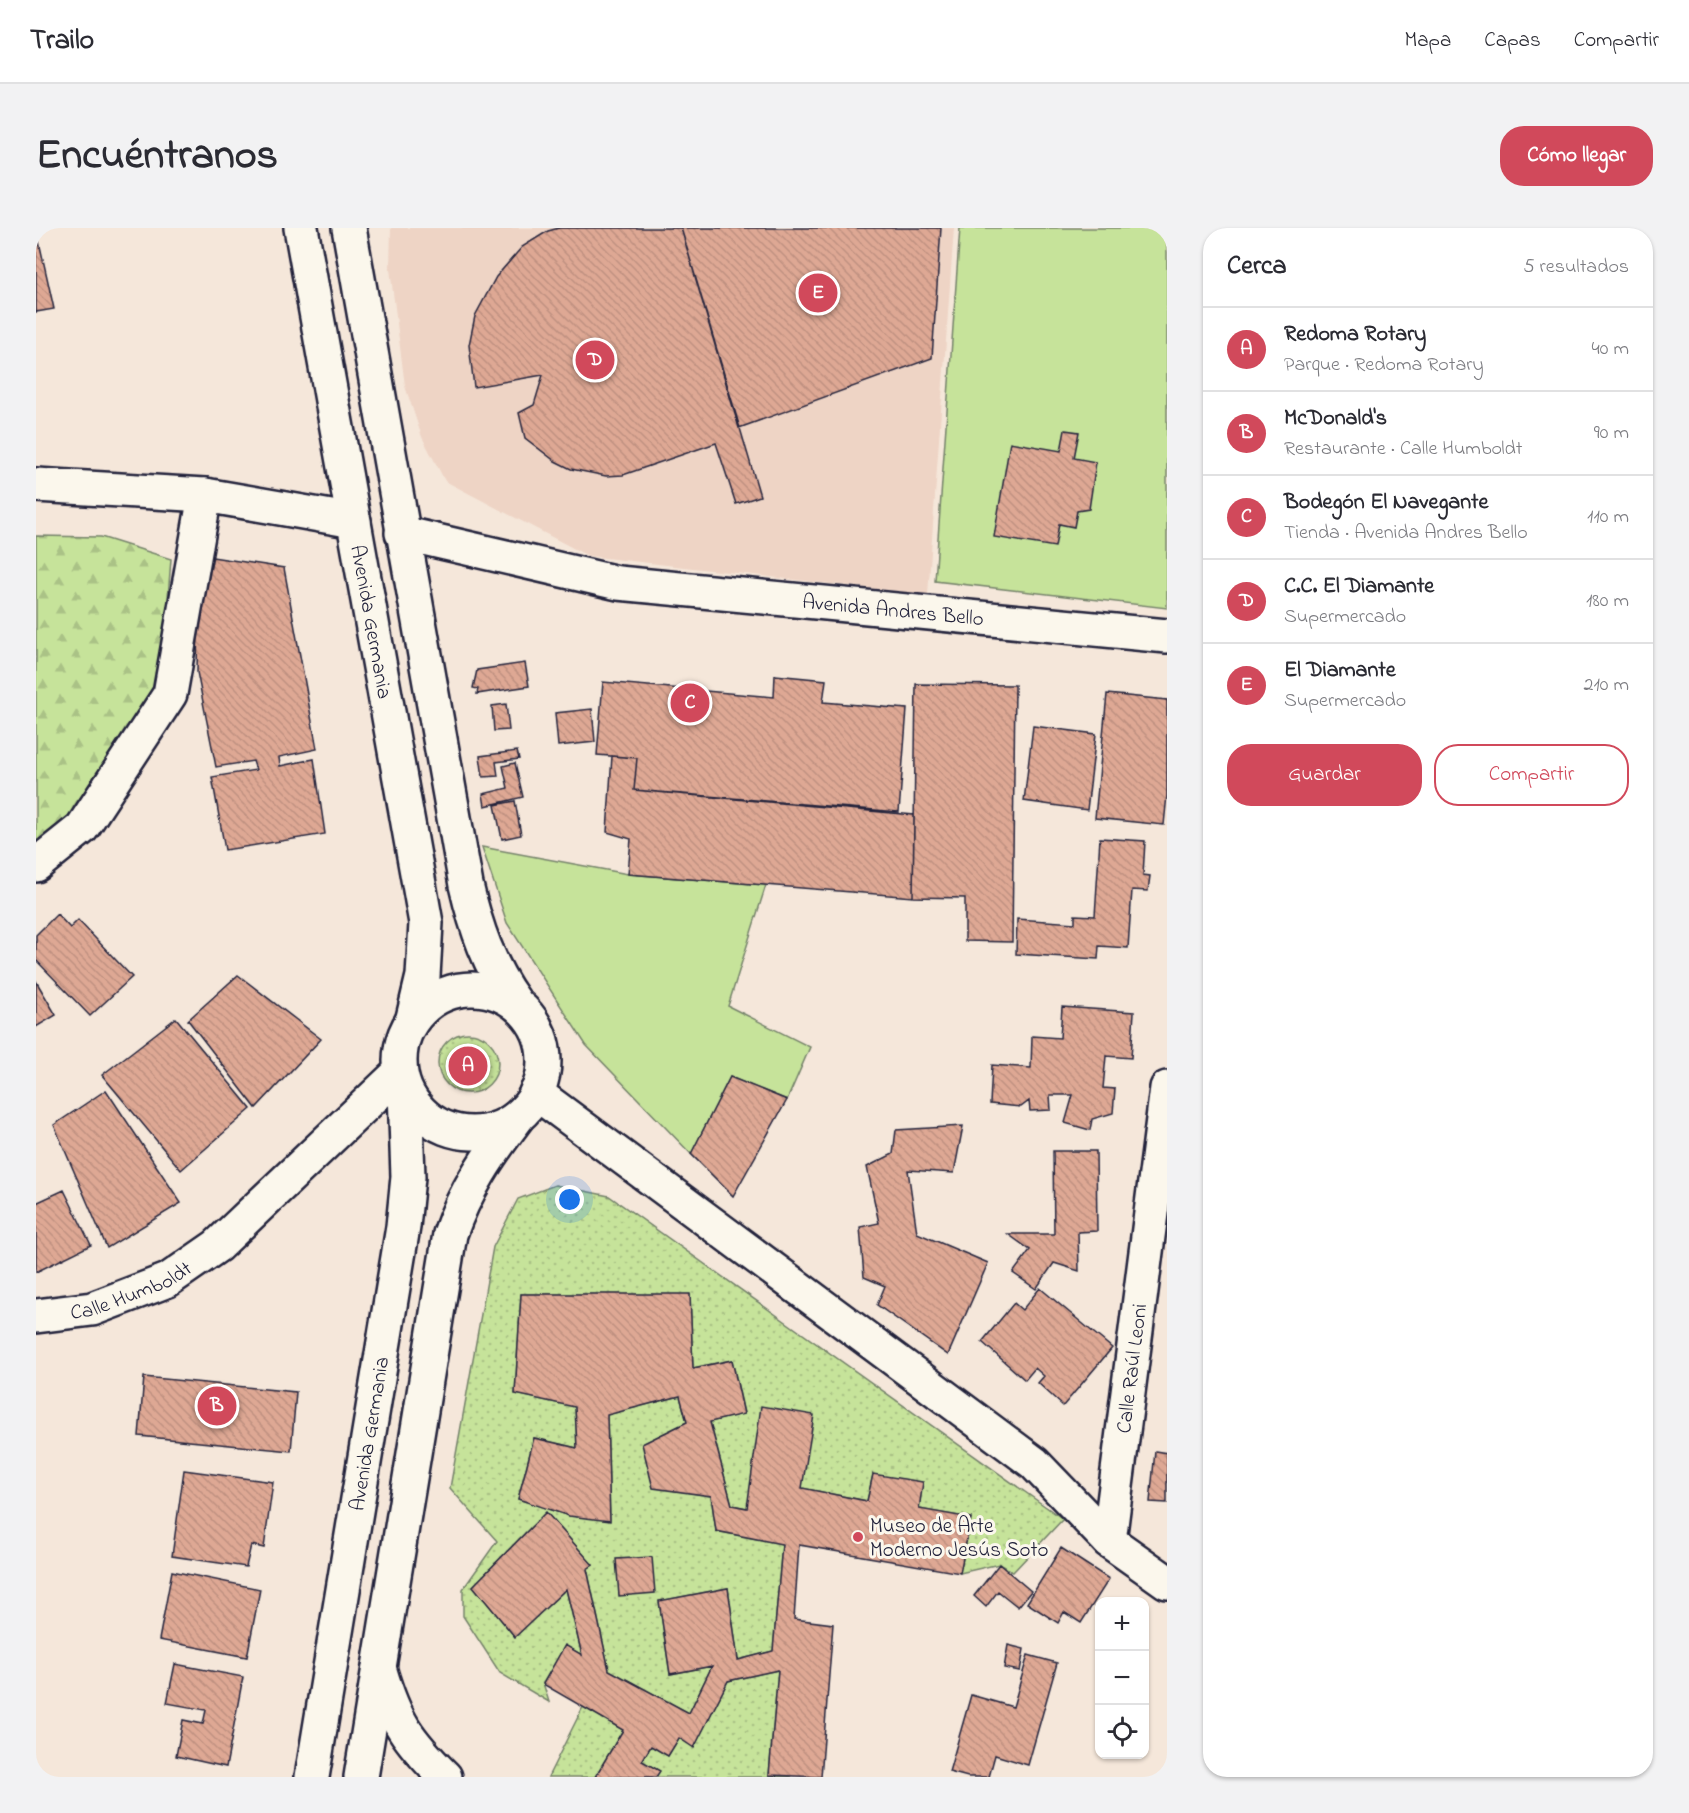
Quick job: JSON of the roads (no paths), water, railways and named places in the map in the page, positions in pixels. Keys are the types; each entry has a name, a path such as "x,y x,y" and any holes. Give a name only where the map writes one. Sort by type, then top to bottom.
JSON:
{"street":[{"name":"Avenida Germania","path":"301,228 426,922 423,976 413,1018"},
{"path":"349,228 402,533 474,918 491,964 515,1002 528,1015 538,1031 543,1050 544,1069 527,1106 460,1202 450,1234 361,1777"},
{"path":"36,485 205,495 354,521"},
{"path":"36,865 82,828 170,694 205,495"},
{"name":"Avenida Andres Bello","path":"402,533 618,583 1167,636"},
{"path":"515,1002 498,993 479,988 460,989 442,994 426,1004 413,1018 404,1034 399,1053 403,1081 415,1106 429,1120 445,1129 464,1133 483,1133 501,1128 527,1106"},
{"name":"Avenida Germania","path":"312,1777 403,1227 408,1177 403,1081"},
{"name":"Calle Humboldt","path":"36,1316 92,1309 168,1280 217,1246 403,1081"},
{"name":"Calle Raúl Leoni","path":"1109,1541 1167,1088"},
{"path":"527,1106 1034,1463 1109,1541 1167,1582"},
{"path":"379,1668 391,1708 414,1746 445,1777"}],"place":[{"name":"El Diamante","path":"818,293"},
{"name":"C.C. El Diamante","path":"595,360"},
{"name":"Bodegón El Navegante","path":"690,703"},
{"name":"Redoma Rotary","path":"468,1066"},
{"name":"McDonald's","path":"217,1406"},
{"name":"Museo de Arte Moderno Jesús Soto","path":"858,1537"}]}
